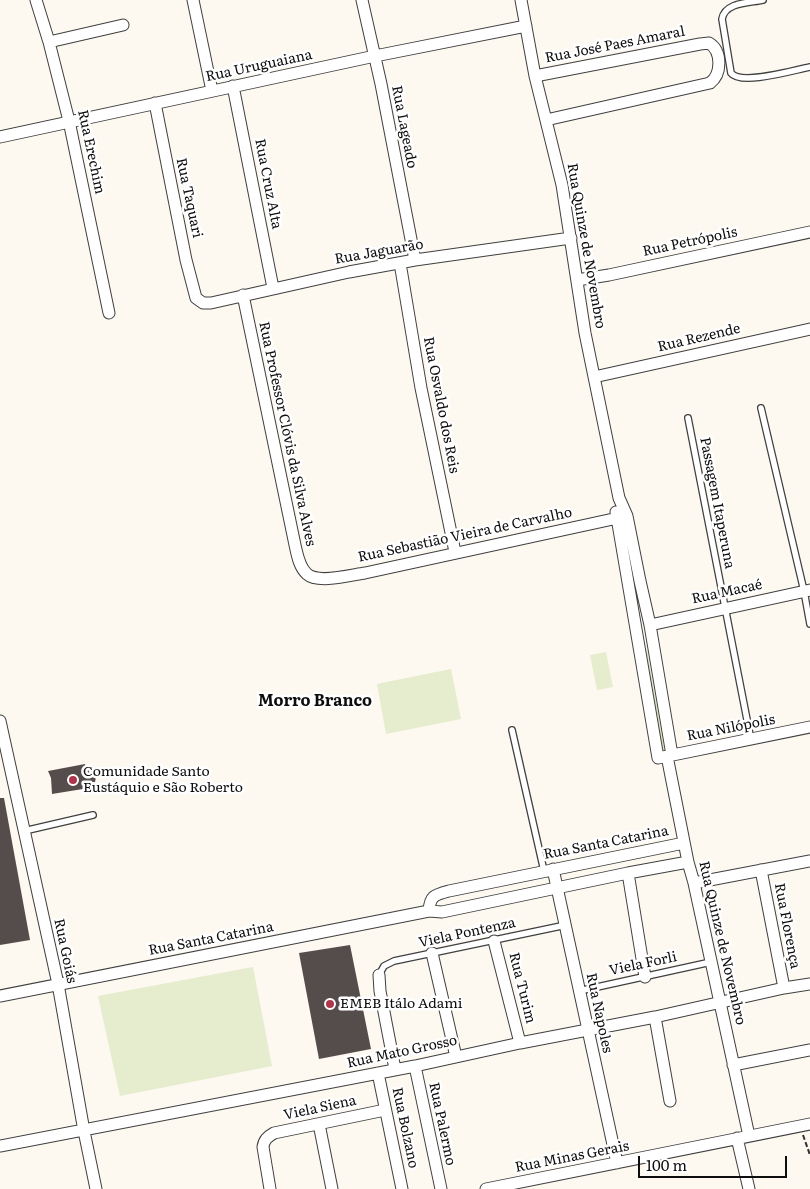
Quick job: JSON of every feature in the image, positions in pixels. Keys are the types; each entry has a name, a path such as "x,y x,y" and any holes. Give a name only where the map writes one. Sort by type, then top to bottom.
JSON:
{"street":[{"name":"Rua Erechim","path":"36,0 69,121 109,313"},
{"path":"193,0 212,91"},
{"name":"Rua Lageado","path":"362,0 375,56 415,260"},
{"name":"Rua Quinze de Novembro","path":"521,0 536,76 562,185 594,377 619,498 638,644 666,756 733,1065 750,1189"},
{"path":"49,42 123,25"},
{"name":"Rua Uruguaiana","path":"0,137 375,56 526,26"},
{"name":"Rua José Paes Amaral","path":"536,76 709,43 715,49 719,65 717,77 710,83 546,120"},
{"name":"Rua Cruz Alta","path":"233,86 273,288"},
{"name":"Rua Taquari","path":"155,103 184,250 196,298"},
{"name":"Rua Petrópolis","path":"577,280 609,275 810,232"},
{"name":"Rua Jaguarão","path":"196,298 203,303 211,303 273,288 415,260 571,238"},
{"name":"Rua Osvaldo dos Reis","path":"400,263 421,388 455,552"},
{"name":"Rua Professor Clóvis da Silva Alves","path":"243,295 295,545 302,568 309,576"},
{"name":"Rua Rezende","path":"594,377 810,329"},
{"name":"Rua Quinze de Novembro","path":"622,517 650,625 666,756"},
{"name":"Rua Sebastião Vieira de Carvalho","path":"309,576 334,578 365,573 622,517"},
{"name":"Rua Macaé","path":"650,625 807,591"},
{"path":"638,644 652,641"},
{"name":"Rua Goiás","path":"0,721 58,984 96,1189"},
{"name":"Rua Nilópolis","path":"666,756 810,727"},
{"name":"Rua Santa Catarina","path":"429,912 430,901 438,894 684,843"},
{"path":"694,882 810,860"},
{"name":"Rua Santa Catarina","path":"0,996 429,912 442,912 688,862"},
{"name":"Rua Napoles","path":"548,870 557,888 566,925 617,1163"},
{"name":"Rua Florença","path":"761,870 784,988"},
{"path":"628,873 645,977"},
{"name":"Rua Turim","path":"494,940 520,1042"},
{"path":"432,953 456,1056"},
{"path":"379,975 380,991 395,1069"},
{"name":"Rua Mato Grosso","path":"0,1146 415,1066 520,1042 656,1017 784,988 810,984"},
{"path":"656,1017 670,1101"},
{"path":"733,1065 810,1050"},
{"name":"Rua Palermo","path":"415,1066 440,1189"},
{"name":"Rua Bolzano","path":"378,1073 402,1189"},
{"name":"Viela Siena","path":"270,1189 264,1142 267,1137 274,1133 385,1110"},
{"path":"319,1124 332,1189"},
{"name":"Rua Minas Gerais","path":"486,1189 526,1185 617,1163 805,1124"}],"lane":[{"path":"763,0 733,6 728,8 723,15 722,20 731,73 737,77 752,78 810,67"},
{"path":"761,408 807,591 810,624"},
{"name":"Passagem Itaperuna","path":"688,418 751,740"},
{"path":"512,730 548,870"},
{"path":"24,831 93,815"},
{"name":"Viela Pontenza","path":"379,975 384,966 394,961 566,925"},
{"name":"Viela Forli","path":"579,991 711,962"}],"path":[{"path":"805,1124 810,1155"}],"green space":[{"path":"643,650 647,650 665,752 661,751"},
{"path":"606,652 613,687 597,690 590,655"},
{"path":"451,669 461,719 386,734 377,684"},
{"path":"253,967 272,1066 120,1096 98,996"}],"building":[{"name":"Comunidade Santo Eustáquio e São Roberto","path":"85,764 86,767 91,766 97,772 95,782 89,782 89,788 52,794 51,778 48,771"},
{"path":"0,798 4,798 30,940 0,945"},
{"path":"350,945 371,1049 319,1059 299,953"}],"place":[{"name":"Comunidade Santo Eustáquio e São Roberto","path":"73,780"},
{"name":"EMEB Itálo Adami","path":"330,1004"}],"district":[{"name":"Morro Branco","path":"315,701"}]}
